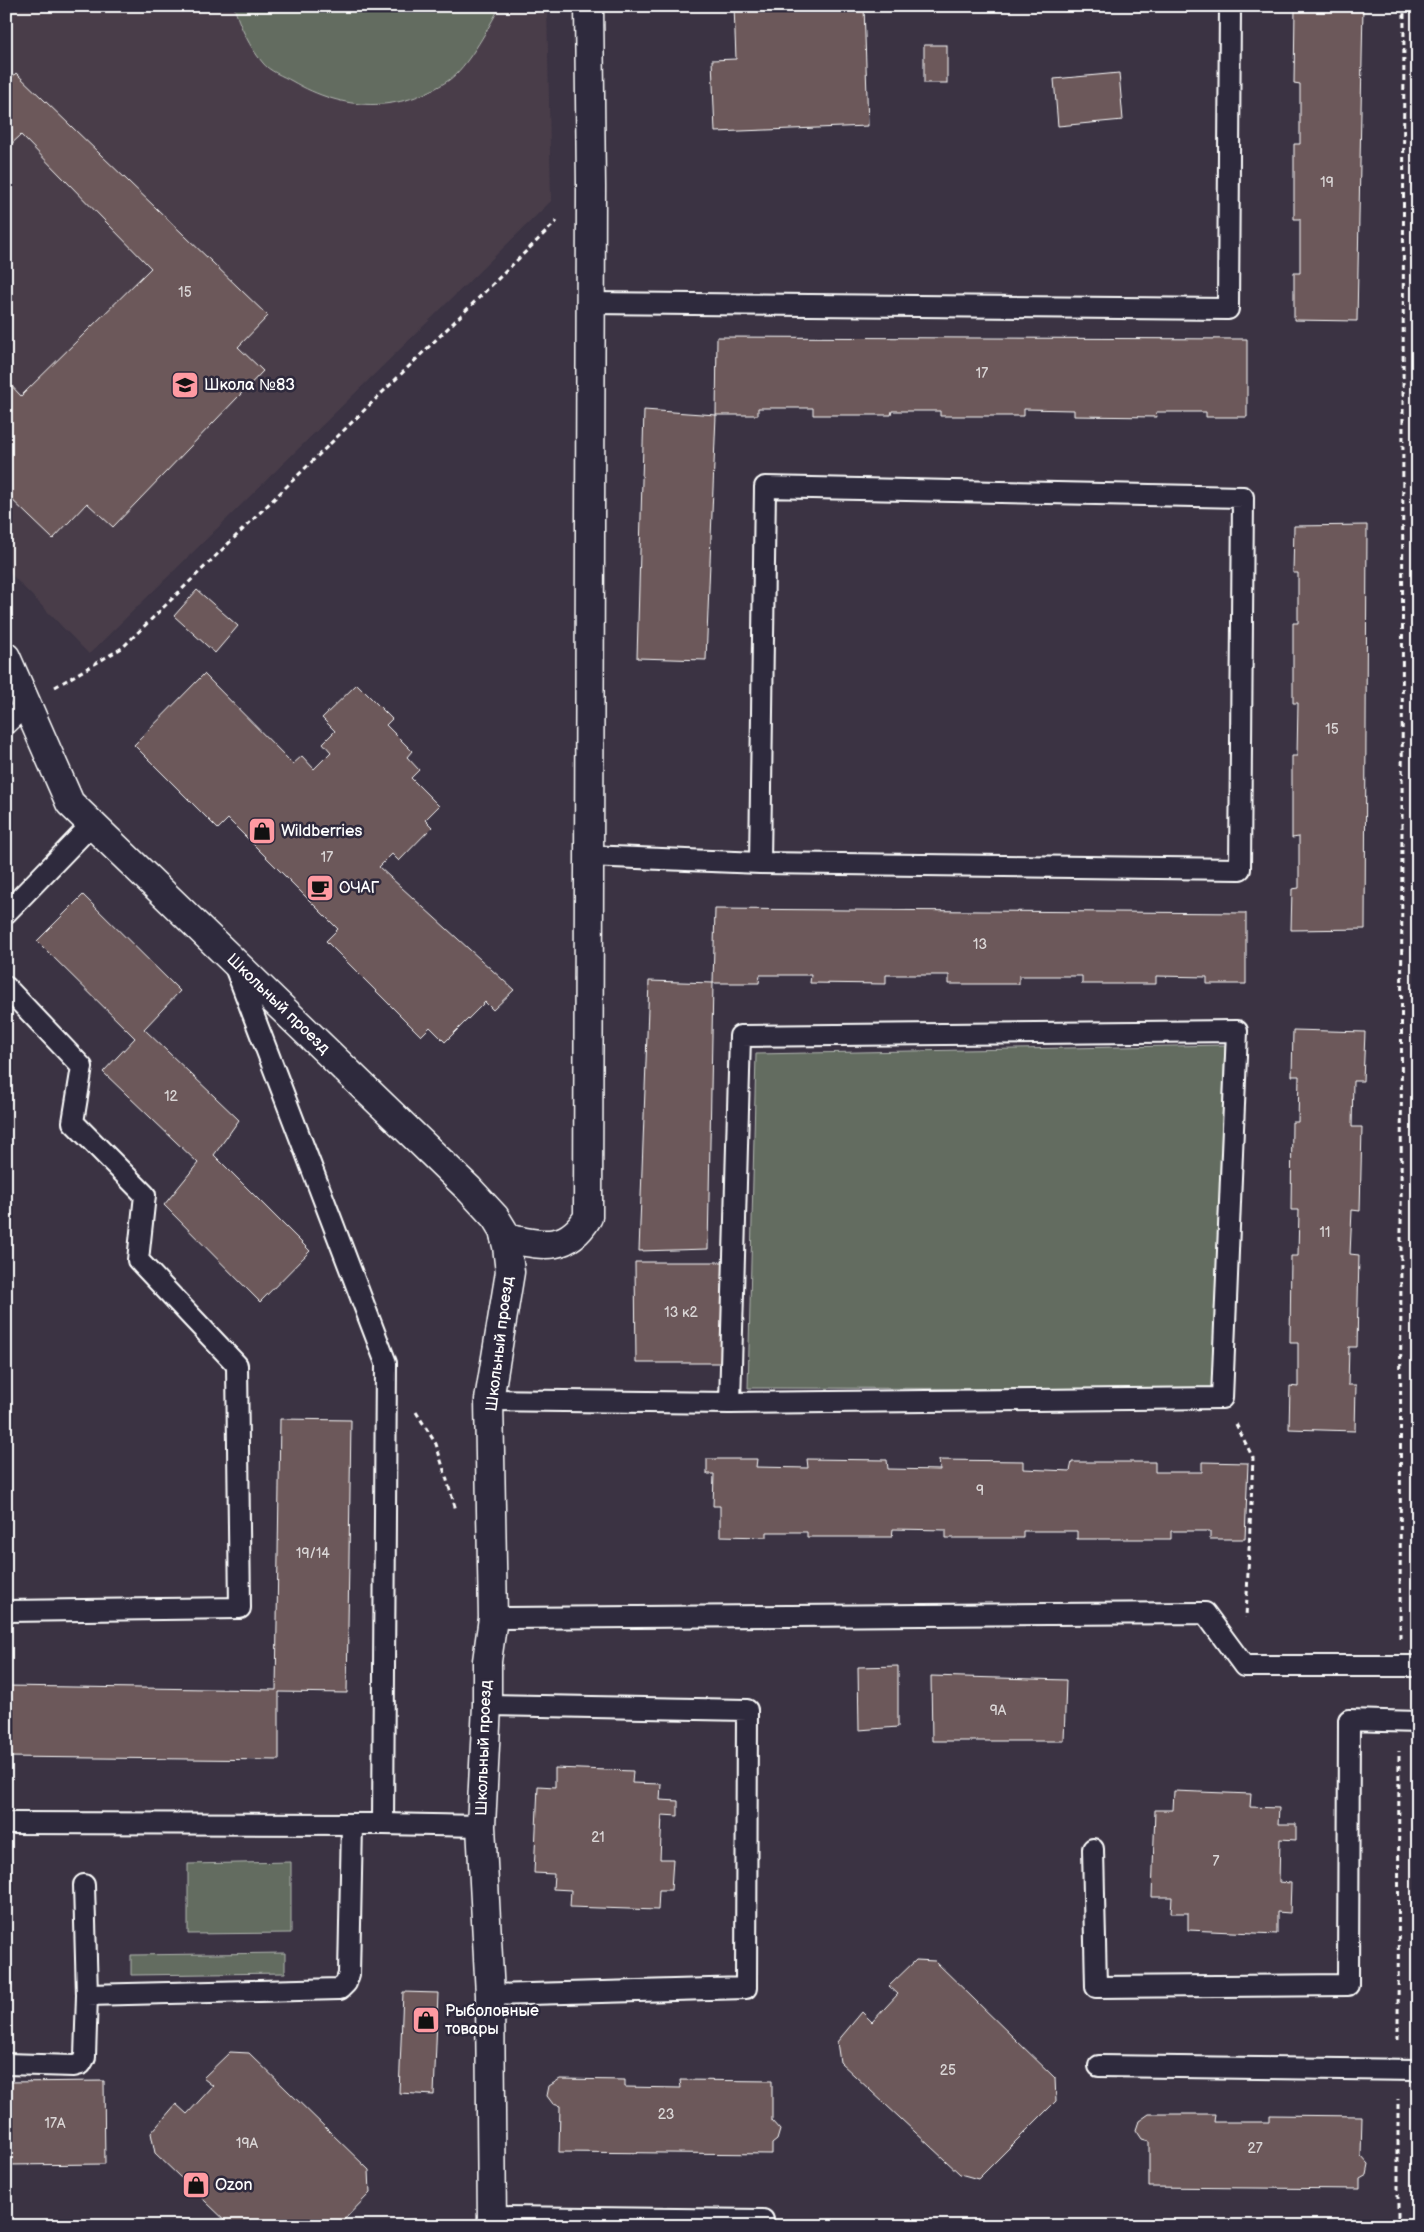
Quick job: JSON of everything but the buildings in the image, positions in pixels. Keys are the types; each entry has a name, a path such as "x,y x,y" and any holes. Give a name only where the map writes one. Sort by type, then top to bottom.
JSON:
{"street":[{"path":"505,1238 553,1244 579,1232 588,1217 591,187 589,6"},
{"name":"Школьный проезд","path":"6,657 28,702 70,803 93,823 485,1205 495,1217 505,1238 510,1272 489,1400 493,1618 487,1661 488,1705 481,1826 490,1995 492,2222"}],"lane":[{"path":"590,303 1228,309 1230,6"},
{"path":"588,856 760,863 1240,869 1243,497 765,487 760,863"},
{"path":"6,724 28,702"},
{"path":"6,913 93,823"},
{"path":"233,960 386,1362 383,1824"},
{"path":"6,987 82,1067 73,1122 145,1195 138,1260 237,1366 240,1608 6,1611"},
{"path":"489,1400 730,1403 1222,1398 1237,1031 740,1036 730,1403"},
{"path":"493,1618 1205,1614 1244,1666 1409,1666"},
{"path":"488,1705 747,1710 746,1988 490,1995"},
{"path":"1093,1849 1096,1987 1348,1985 1349,1720 1409,1722"},
{"path":"6,1823 481,1826"},
{"path":"87,1995 340,1989 346,1983 349,1974 352,1824"},
{"path":"6,2064 74,2066 81,2064 85,2057 87,1995 84,1885"},
{"path":"1099,2066 1408,2070"},
{"path":"492,2222 763,2220"}],"path":[{"path":"1404,6 1409,1666"},
{"path":"28,702 122,648 591,187"},
{"path":"386,1362 436,1444 459,1520"},
{"path":"1222,1398 1253,1458 1244,1666"},
{"path":"1398,2226 1408,2070 1409,1722"}],"shaded area":[{"name":"Школа №83","path":"6,6 547,6 551,201 89,654 6,569"}],"green space":[{"path":"234,6 498,6 497,12 476,49 463,67 449,80 411,99 371,104 351,103 311,91 266,66 249,43"},
{"path":"1225,1045 1212,1389 748,1388 756,1054"},
{"path":"291,1862 291,1933 188,1934 188,1864"},
{"path":"285,1953 285,1973 131,1975 131,1955"}],"place":[{"name":"Школа №83","path":"185,385"},
{"name":"Wildberries","path":"262,831"},
{"name":"ОЧАГ","path":"320,888"},
{"name":"Рыболовные товары","path":"426,2020"},
{"name":"Ozon","path":"196,2185"}]}
